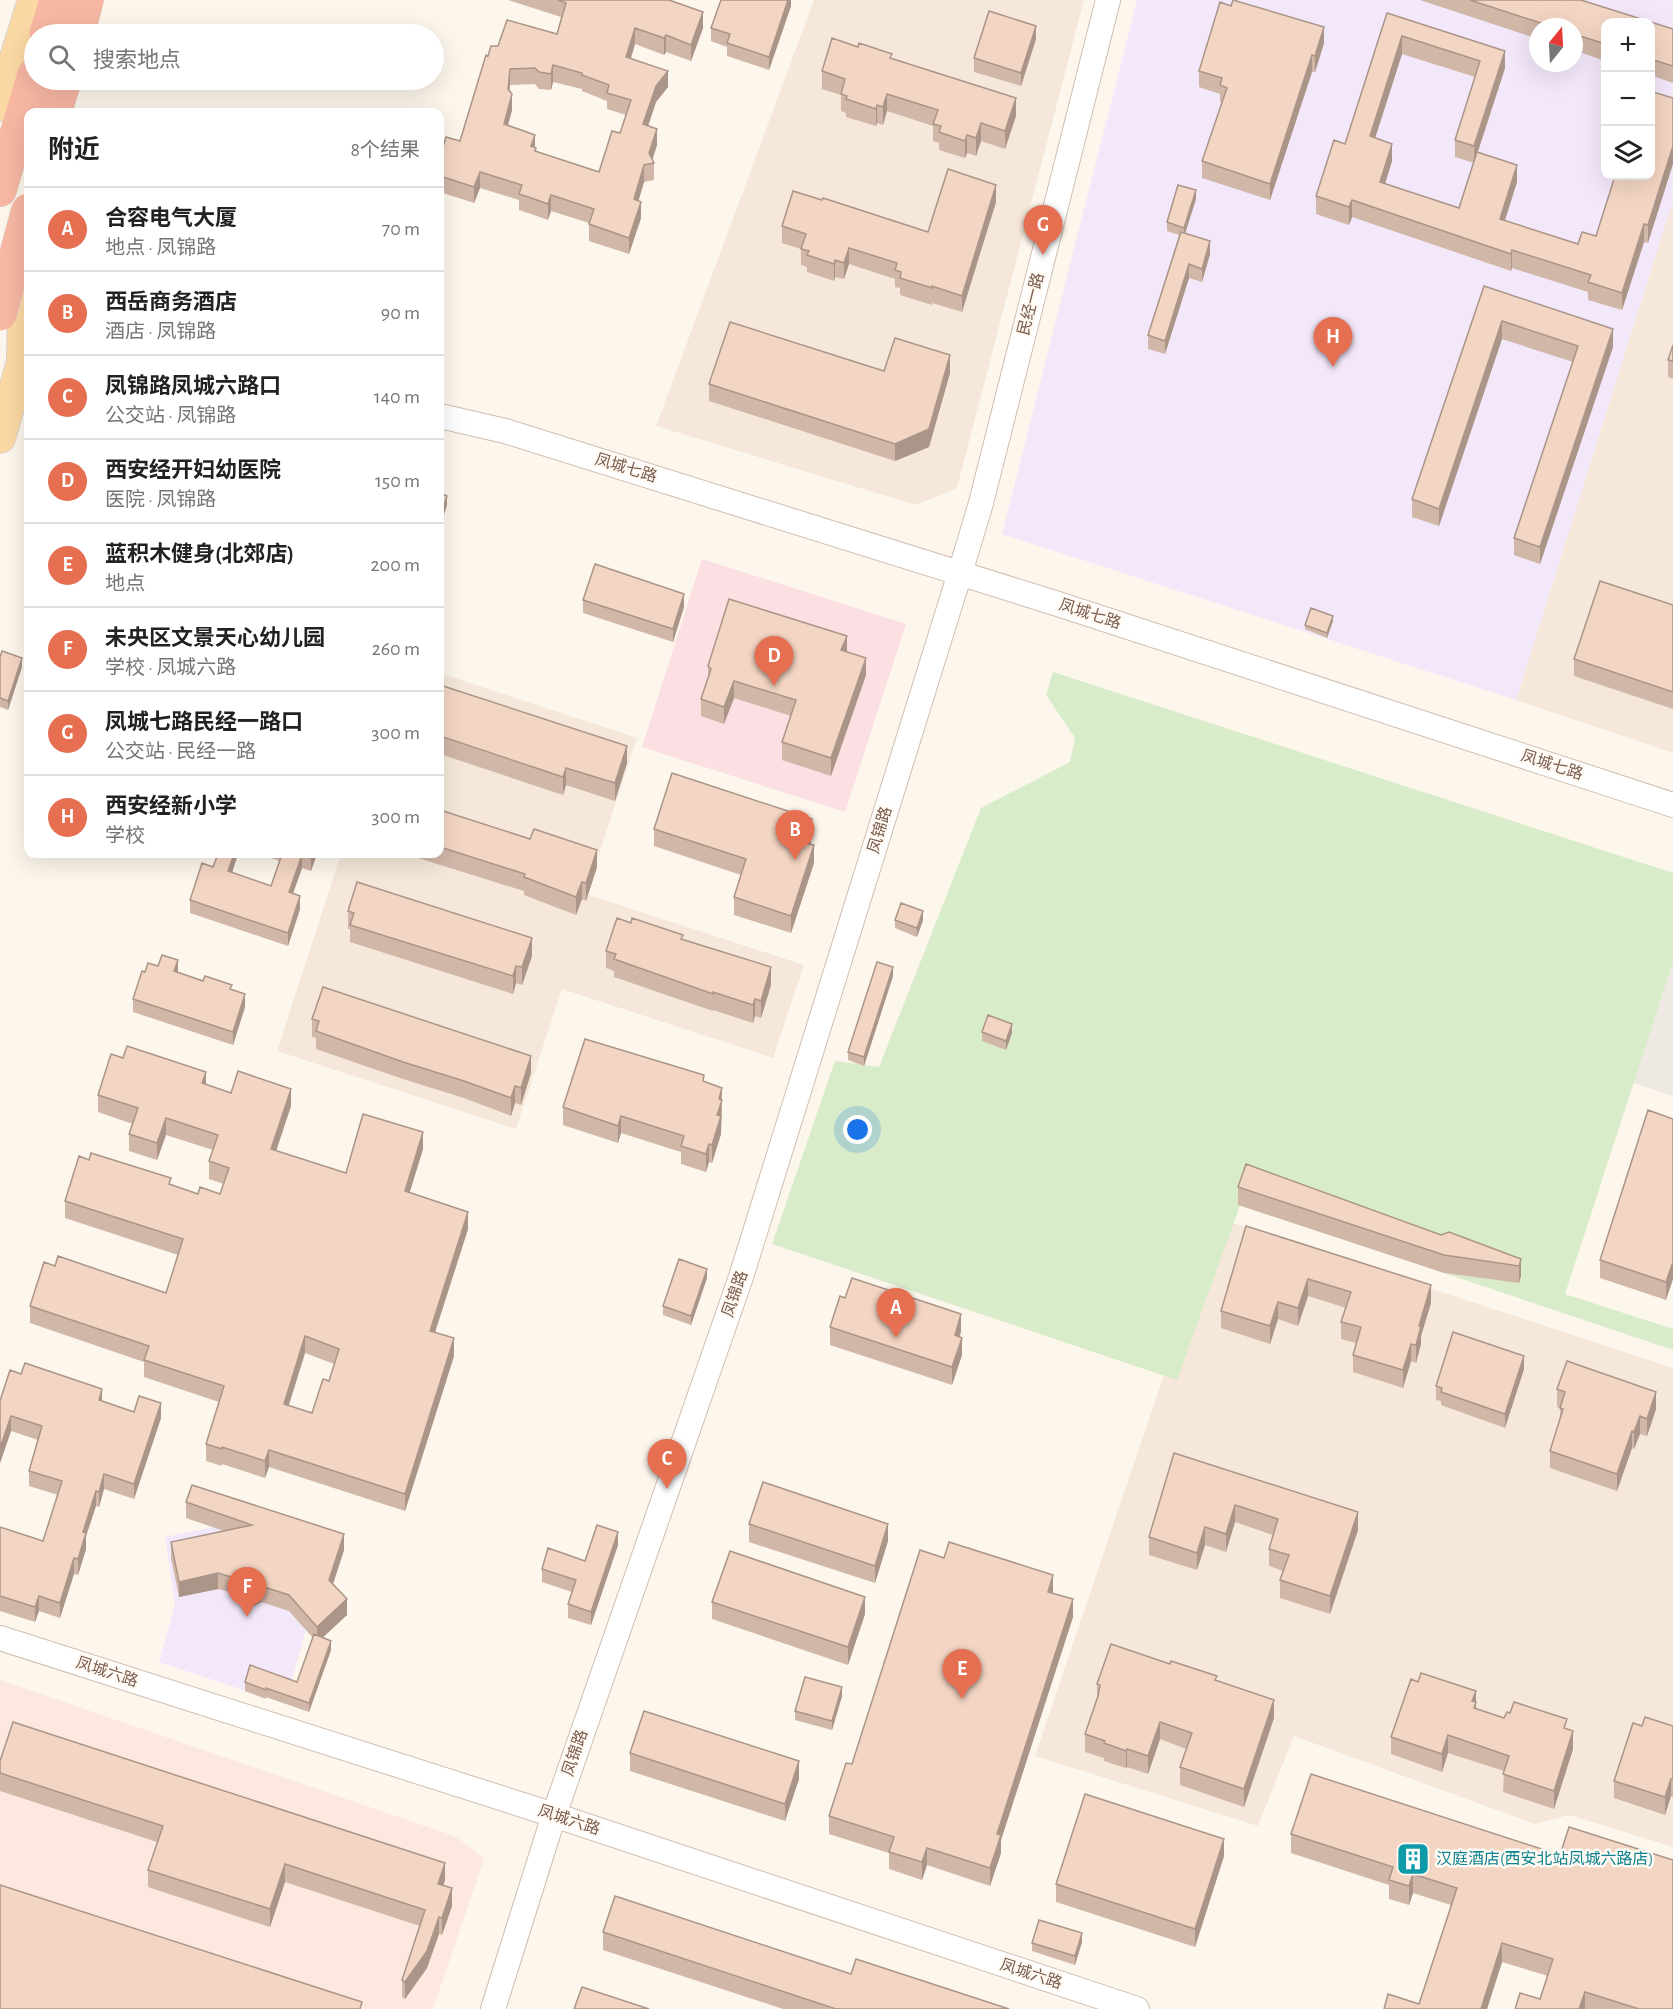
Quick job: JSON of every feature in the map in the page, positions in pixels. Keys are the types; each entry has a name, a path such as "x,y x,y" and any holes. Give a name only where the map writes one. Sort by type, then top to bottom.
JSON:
{"highway":[{"path":"49,24 56,0"},
{"path":"81,24 87,0"},
{"path":"24,108 29,90"},
{"path":"56,108 62,90"},
{"path":"0,190 24,108"},
{"path":"13,301 24,234"}],"main road":[{"path":"26,24 33,0"},
{"path":"95,24 102,0"},
{"path":"0,106 24,29"},
{"path":"70,108 75,90"},
{"path":"0,438 22,362 13,301 24,269"}],"street":[{"name":"民经一路","path":"960,573 981,503 1108,0"},
{"path":"0,240 24,248"},
{"name":"凤城七路","path":"444,403 505,430"},
{"name":"凤城七路","path":"444,417 505,430 960,573 1673,805"},
{"name":"凤锦路","path":"493,2009 554,1815 741,1277 960,573"},
{"name":"凤城六路","path":"0,1638 554,1815 1137,2009"}],"shaded area":[{"path":"814,0 1084,0 957,488 916,505 656,426"},
{"path":"1137,0 1673,0 1673,200 1516,700 1002,534"},
{"path":"1673,200 1673,753 1516,700"},
{"path":"702,559 906,624 845,812 642,747"},
{"path":"444,674 637,738 586,894 804,965 773,1058 562,989 516,1129 277,1051 340,858 444,858"},
{"path":"1673,941 1673,1096 1627,1081"},
{"path":"1217,1218 1673,1368 1673,1847 1569,1815 1535,1824 1294,1736 1258,1826 1035,1756"},
{"path":"213,1527 307,1559 306,1630 285,1704 159,1662 175,1605 165,1537"},
{"path":"0,1680 457,1837 484,1859 433,2009 0,2009"}],"green space":[{"path":"1053,672 1673,873 1673,962 1565,1294 1673,1329 1673,1350 1444,1273 1497,1280 1243,1197 1177,1380 772,1244 835,1061 879,1067 981,808 1070,762 1075,738 1046,695"}],"building":[{"path":"558,0 669,0 703,12 691,45 666,35 664,38 635,28 626,57 668,71 656,86 643,124 657,129 649,153 654,163 644,165 634,199 641,202 629,238 589,224 594,209 551,195 548,204 519,194 522,185 480,172 474,187 444,177 446,137 460,141 486,55 488,56 491,46 498,46 507,20 557,34 566,3","holes":["553,65 582,73 582,75 609,85 607,93 631,100 620,133 612,131 599,172 535,151 536,148 531,146 535,135 504,124 512,94 508,89 510,69 535,68 539,72 551,74"]},
{"path":"721,0 788,0 769,57 727,43 730,34 711,28"},
{"path":"1233,0 1324,27 1315,56 1312,55 1270,184 1202,161 1227,88 1220,85 1222,78 1199,71 1220,2 1231,6"},
{"path":"1470,0 1581,0 1638,18 1601,18 1601,43 1583,37 1583,18 1529,19"},
{"path":"989,11 1036,26 1021,73 974,58"},
{"path":"1387,13 1505,51 1474,146 1455,140 1480,61 1402,36 1370,136 1392,144 1380,182 1459,208 1477,152 1517,165 1500,219 1578,244 1582,232 1596,236 1614,180 1655,180 1655,93 1673,98 1673,146 1648,225 1644,224 1622,293 1588,282 1591,275 1512,250 1511,254 1352,200 1349,207 1316,196 1334,140 1345,144"},
{"path":"1655,23 1673,29 1673,66 1655,61"},
{"path":"832,38 858,47 859,43 892,54 890,58 1016,98 1005,131 981,123 976,138 967,135 965,141 939,132 941,126 933,124 938,110 887,94 883,107 877,105 876,109 846,99 847,96 841,94 845,79 822,71"},
{"path":"948,169 996,185 962,296 900,278 901,272 895,270 897,263 849,248 844,263 835,260 834,264 807,255 809,251 801,249 806,234 782,226 793,191 822,200 823,198 928,232"},
{"path":"1178,185 1196,190 1184,228 1167,222"},
{"path":"1181,232 1210,241 1202,269 1189,264 1165,341 1148,335"},
{"path":"1484,286 1613,329 1540,547 1514,538 1578,346 1502,321 1439,509 1412,499"},
{"path":"730,322 884,371 895,338 950,355 929,429 895,444 709,384"},
{"path":"1673,345 1673,361 1668,360"},
{"path":"595,564 684,594 673,629 583,600"},
{"path":"1600,581 1673,605 1673,692 1574,659"},
{"path":"729,599 847,636 841,650 866,658 831,758 782,742 796,700 734,681 724,707 701,699 711,669 708,666"},
{"path":"1311,608 1333,616 1327,633 1305,625"},
{"path":"2,651 22,658 8,701 0,698"},
{"path":"444,686 627,746 615,783 566,768 563,777 444,737"},
{"path":"672,773 812,819 805,843 814,845 791,916 734,897 746,859 654,829"},
{"path":"444,811 530,839 534,829 597,850 586,883 582,882 576,897 524,877 525,874 444,848"},
{"path":"216,858 233,858 228,871 271,886 281,858 301,858 289,892 300,896 288,933 190,900 202,863 213,867"},
{"path":"357,882 532,938 522,967 516,966 513,976 350,925 354,913 348,911"},
{"path":"901,903 923,911 917,928 895,920"},
{"path":"617,918 631,923 632,918 683,935 681,939 771,967 761,1001 755,999 753,1005 713,992 713,994 614,959 616,954 606,951"},
{"path":"162,955 178,960 174,971 203,981 205,976 232,985 230,989 245,994 233,1032 133,999 142,971 145,972 148,963 158,966"},
{"path":"877,962 893,967 864,1057 848,1052"},
{"path":"323,987 531,1056 521,1088 515,1086 511,1098 316,1031 319,1021 312,1019"},
{"path":"988,1015 1012,1024 1006,1041 982,1032"},
{"path":"585,1039 704,1075 703,1081 722,1088 719,1099 722,1100 717,1115 721,1116 712,1145 709,1144 706,1154 681,1146 684,1136 621,1116 618,1126 563,1107"},
{"path":"127,1046 206,1072 202,1083 231,1093 238,1071 291,1089 271,1149 346,1173 363,1114 423,1132 405,1191 468,1212 430,1331 454,1338 405,1494 269,1450 265,1461 206,1444 224,1386 144,1360 149,1346 30,1306 44,1262 55,1266 58,1256 166,1293 183,1239 65,1201 79,1156 89,1160 91,1153 171,1178 169,1184 198,1194 200,1187 220,1194 229,1168 209,1161 218,1135 166,1118 157,1143 129,1134 138,1108 98,1095 111,1054 123,1058","holes":["305,1336 339,1349 329,1381 323,1379 312,1413 284,1404"]},
{"path":"1648,1110 1673,1119 1673,1262 1666,1282 1600,1260"},
{"path":"1246,1164 1441,1235 1449,1232 1521,1259 1519,1266 1444,1255 1238,1187"},
{"path":"1246,1226 1431,1285 1416,1345 1411,1344 1403,1370 1353,1355 1361,1327 1341,1322 1351,1292 1308,1279 1298,1308 1278,1302 1270,1326 1221,1311"},
{"path":"679,1259 707,1269 691,1316 663,1306"},
{"path":"852,1278 961,1314 955,1335 962,1338 952,1367 830,1327 840,1296 845,1298"},
{"path":"1453,1332 1524,1356 1505,1414 1441,1392 1442,1388 1436,1386"},
{"path":"1567,1361 1656,1392 1647,1419 1640,1416 1634,1432 1632,1431 1617,1474 1550,1451 1563,1409 1560,1408 1565,1392 1557,1389"},
{"path":"25,1363 102,1389 99,1400 134,1412 139,1396 161,1403 134,1484 104,1474 83,1532 86,1533 78,1559 74,1558 60,1603 39,1596 35,1607 0,1596 0,1527 43,1541 62,1481 29,1471 42,1426 11,1416 0,1448 0,1401 10,1370 21,1374"},
{"path":"1174,1453 1358,1512 1330,1596 1280,1580 1289,1555 1269,1549 1278,1519 1235,1505 1226,1534 1205,1527 1197,1553 1149,1537"},
{"path":"763,1482 888,1524 875,1566 749,1524"},
{"path":"192,1485 344,1534 329,1580 347,1599 317,1627 289,1595 261,1586 249,1592 248,1582 218,1573 179,1582 171,1542 252,1525 186,1502"},
{"path":"597,1525 618,1532 591,1612 568,1604 576,1580 542,1569 548,1548 585,1561"},
{"path":"949,1542 1053,1575 1048,1592 1073,1599 997,1834 1001,1835 990,1868 927,1848 922,1862 889,1852 894,1837 829,1816 846,1763 852,1764 920,1550 944,1558"},
{"path":"730,1551 865,1597 848,1647 712,1602"},
{"path":"314,1634 331,1641 309,1703 245,1682 250,1665 297,1682"},
{"path":"1111,1644 1170,1664 1171,1661 1217,1676 1215,1680 1274,1700 1244,1789 1180,1767 1192,1733 1160,1722 1148,1756 1127,1749 1126,1751 1085,1734 1098,1696 1100,1685 1097,1684"},
{"path":"1421,1673 1476,1691 1472,1701 1476,1702 1474,1708 1504,1718 1507,1712 1510,1713 1514,1702 1567,1719 1564,1728 1573,1731 1554,1791 1503,1774 1509,1756 1448,1735 1442,1754 1391,1737 1411,1679 1418,1682"},
{"path":"805,1677 842,1687 832,1721 795,1711"},
{"path":"644,1711 799,1761 785,1804 630,1753"},
{"path":"1645,1717 1673,1726 1673,1779 1671,1779 1665,1797 1614,1781 1633,1723 1642,1726"},
{"path":"13,1722 445,1863 438,1884 452,1888 427,1951 405,1982 402,1980 425,1910 285,1864 270,1909 148,1870 163,1826 0,1773 0,1761"},
{"path":"1311,1774 1560,1855 1569,1827 1673,1860 1673,2009 1639,2009 1585,1992 1579,2009 1515,2009 1520,1993 1540,1999 1553,1959 1502,1943 1481,2009 1384,2009 1388,1994 1419,2004 1457,1888 1413,1874 1409,1886 1389,1880 1393,1867 1291,1834"},
{"path":"1085,1794 1224,1839 1195,1929 1056,1884"},
{"path":"0,1885 362,2002 360,2009 0,2009"},
{"path":"615,1896 851,1974 856,1959 1009,2009 836,2009 603,1932"},
{"path":"1039,1920 1082,1933 1075,1956 1032,1943"},
{"path":"582,1987 649,2009 574,2009"}],"place":[{"name":"凤城七路民经一路口","path":"1043,255"},
{"name":"西安经新小学","path":"1333,367"},
{"name":"西安经开妇幼医院","path":"774,686"},
{"name":"西岳商务酒店","path":"795,860"},
{"name":"合容电气大厦","path":"896,1338"},
{"name":"凤锦路凤城六路口","path":"667,1489"},
{"name":"未央区文景天心幼儿园","path":"247,1617"},
{"name":"蓝积木健身(北郊店)","path":"962,1699"},
{"name":"汉庭酒店(西安北站凤城六路店)","path":"1413,1859"}]}
